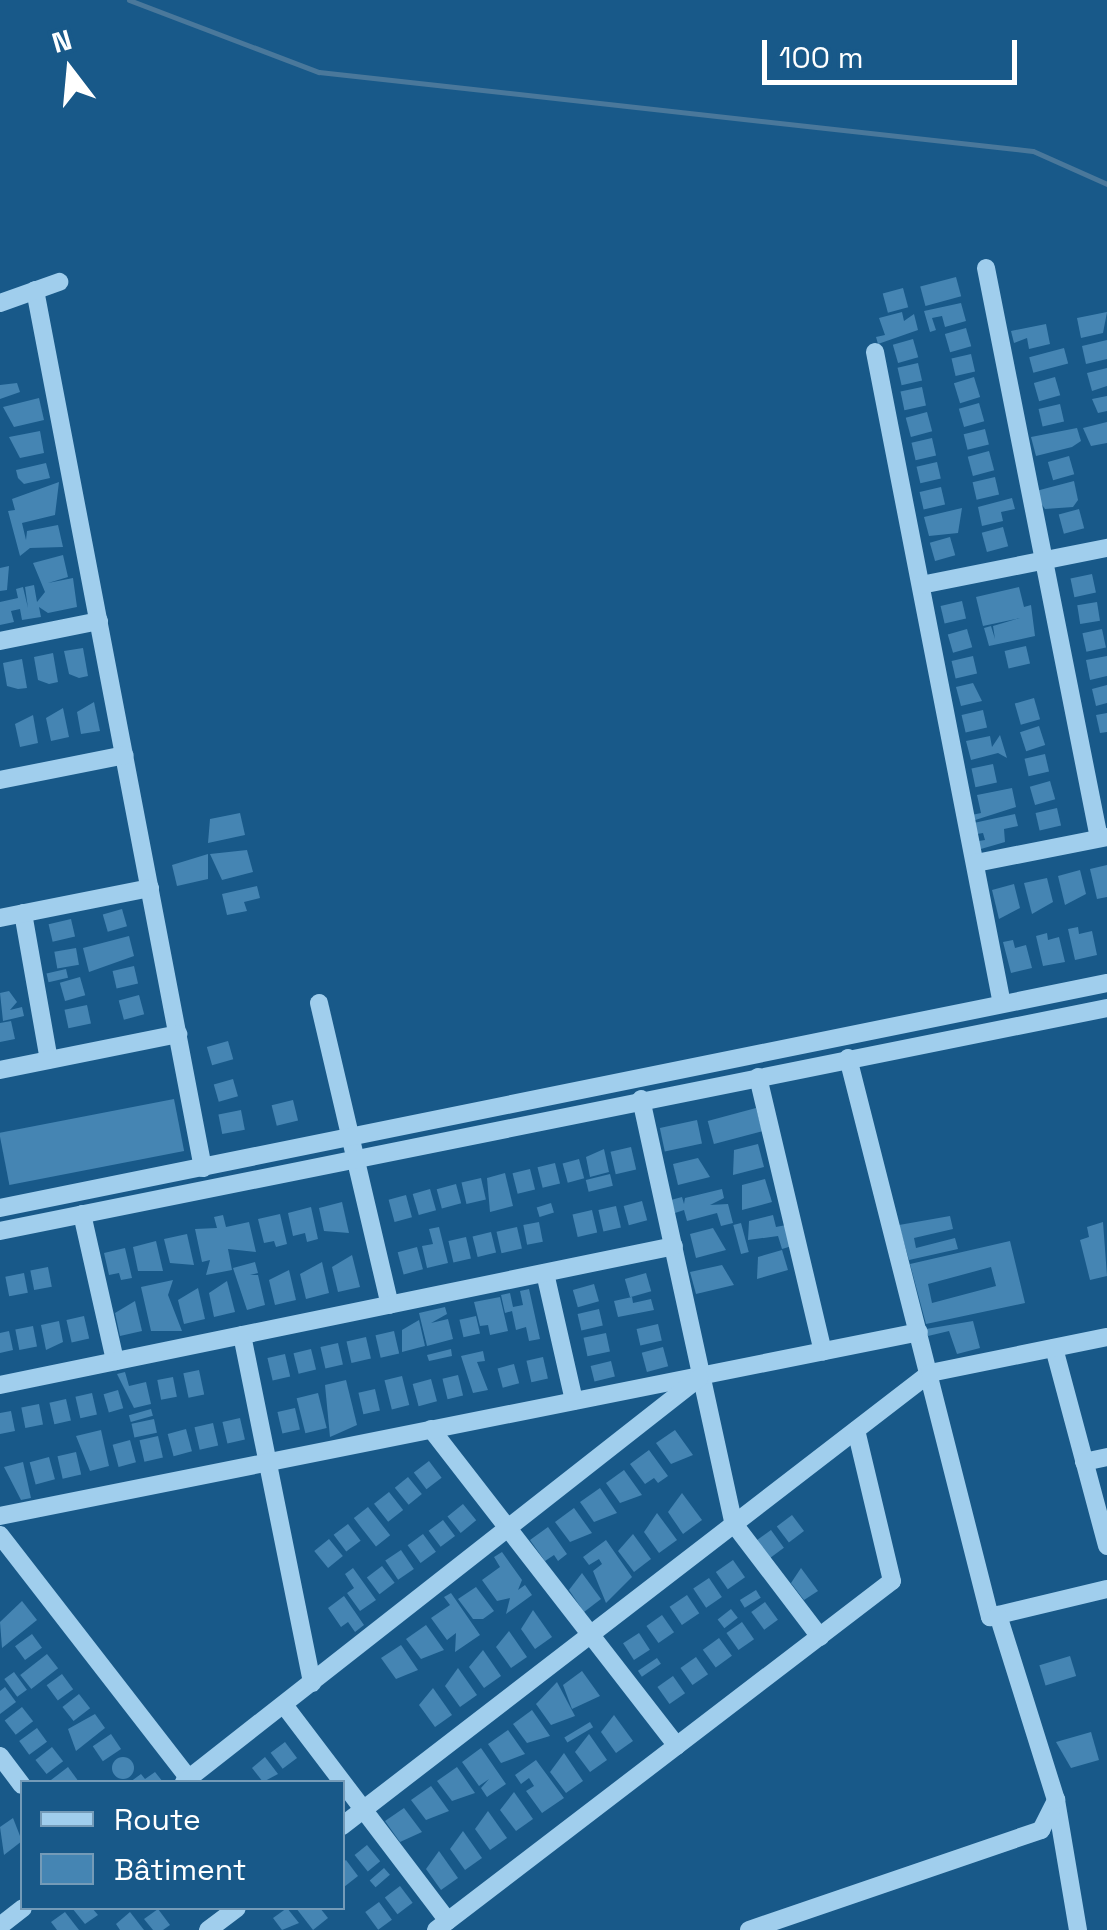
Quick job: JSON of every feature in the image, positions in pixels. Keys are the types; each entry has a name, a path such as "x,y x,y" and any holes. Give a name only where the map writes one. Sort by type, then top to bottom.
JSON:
{"street":[{"path":"976,863 1103,838 986,268"},
{"path":"0,303 58,282"},
{"path":"35,290 203,1168"},
{"path":"875,352 1002,1004"},
{"path":"921,585 1107,548"},
{"path":"0,641 99,621"},
{"path":"0,780 124,755"},
{"path":"0,918 150,888"},
{"path":"24,914 50,1060"},
{"path":"0,1208 1107,983"},
{"path":"319,1003 355,1136 390,1305"},
{"path":"0,1231 1107,1008"},
{"path":"0,1070 178,1034"},
{"path":"848,1058 990,1618 1107,1590"},
{"path":"758,1077 823,1351"},
{"path":"641,1099 734,1524 820,1637"},
{"path":"82,1214 116,1361"},
{"path":"0,1385 674,1246"},
{"path":"545,1273 574,1401"},
{"path":"0,1516 919,1332"},
{"path":"242,1335 312,1683"},
{"path":"345,1824 930,1373 1107,1337"},
{"path":"1054,1348 1107,1546"},
{"path":"188,1780 702,1375"},
{"path":"431,1430 677,1746"},
{"path":"345,1785 442,1926 892,1581 856,1430"},
{"path":"1084,1462 1107,1457"},
{"path":"0,1534 186,1780"},
{"path":"998,1616 1056,1800 1078,1930"},
{"path":"284,1705 341,1780"},
{"path":"0,1756 20,1782"},
{"path":"750,1930 1041,1830 1056,1800"},
{"path":"0,1926 20,1910"},
{"path":"208,1930 235,1910"}],"building":[{"path":"956,277 961,296 925,306 920,287"},
{"path":"903,288 908,307 888,313 883,293"},
{"path":"961,303 966,321 945,327 942,316 932,318 936,330 930,332 924,311"},
{"path":"902,312 904,321 914,314 918,330 878,344 876,337 885,335 879,318"},
{"path":"1107,312 1103,333 1081,338 1077,318"},
{"path":"1046,324 1050,344 1029,349 1027,338 1014,343 1011,331"},
{"path":"966,328 971,346 950,352 945,334"},
{"path":"913,339 918,357 898,363 893,345"},
{"path":"1107,340 1107,359 1086,364 1082,346"},
{"path":"1064,348 1068,363 1033,373 1029,357"},
{"path":"971,354 975,372 956,376 952,358"},
{"path":"918,363 922,381 902,385 898,368"},
{"path":"1107,368 1107,386 1092,391 1087,373"},
{"path":"974,377 980,397 960,403 954,383"},
{"path":"1055,377 1060,395 1039,401 1034,383"},
{"path":"17,383 20,392 0,399 0,385"},
{"path":"922,387 926,406 904,410 900,392"},
{"path":"1107,396 1107,411 1098,413 1092,399"},
{"path":"39,398 44,420 14,427 3,407"},
{"path":"979,403 984,421 964,427 959,409"},
{"path":"1060,404 1064,422 1043,426 1039,409"},
{"path":"927,412 932,431 911,437 906,418"},
{"path":"1107,422 1107,443 1091,446 1083,428"},
{"path":"1077,428 1081,441 1036,456 1031,437"},
{"path":"985,429 989,445 968,450 964,434"},
{"path":"40,431 44,453 20,458 9,437"},
{"path":"932,438 936,456 916,460 912,443"},
{"path":"989,451 994,470 973,476 968,457"},
{"path":"1069,456 1074,474 1053,480 1048,462"},
{"path":"937,462 941,479 920,483 917,467"},
{"path":"46,463 50,478 24,484 18,478 16,470"},
{"path":"995,477 999,495 977,500 973,482"},
{"path":"1074,481 1078,500 1073,507 1045,509 1036,491"},
{"path":"59,482 55,515 22,523 26,540 27,531 58,525 63,547 30,548 20,556 8,511 15,510 12,499"},
{"path":"941,487 945,505 924,509 920,492"},
{"path":"1012,498 1015,509 1001,512 1003,521 982,526 978,507"},
{"path":"962,508 958,533 929,536 924,517"},
{"path":"1079,509 1084,528 1064,534 1059,514"},
{"path":"1003,527 1008,546 987,552 982,533"},
{"path":"950,537 955,555 935,561 930,543"},
{"path":"63,555 68,577 48,583 73,578 77,607 48,613 39,607 41,617 22,620 20,609 11,611 14,622 0,625 0,602 18,598 16,589 23,587 28,608 25,587 34,585 37,602 45,592 33,563"},
{"path":"9,566 7,590 0,591 0,568"},
{"path":"1092,574 1096,593 1074,597 1070,579"},
{"path":"1019,587 1024,607 1031,605 1035,636 989,646 984,628 991,626 995,639 993,626 1020,618 983,626 976,597"},
{"path":"962,601 966,619 945,623 941,606"},
{"path":"1097,602 1100,621 1080,624 1077,605"},
{"path":"967,629 972,647 953,653 948,635"},
{"path":"1102,629 1106,648 1086,652 1082,633"},
{"path":"1026,646 1030,664 1009,668 1005,651"},
{"path":"83,648 88,676 79,678 69,674 64,651"},
{"path":"53,653 58,682 49,684 38,680 34,657"},
{"path":"973,656 977,674 956,678 952,661"},
{"path":"1107,656 1107,676 1090,680 1086,660"},
{"path":"22,659 27,688 7,686 3,663"},
{"path":"973,683 982,701 961,706 956,687"},
{"path":"1107,685 1107,703 1096,706 1092,689"},
{"path":"1034,698 1040,719 1021,725 1015,704"},
{"path":"94,702 100,731 81,734 77,712"},
{"path":"63,708 69,737 51,741 46,718"},
{"path":"983,710 987,728 966,732 962,715"},
{"path":"1107,713 1107,732 1100,733 1096,715"},
{"path":"33,715 38,743 20,747 15,724"},
{"path":"1039,726 1045,745 1026,751 1020,732"},
{"path":"1000,735 1007,758 998,753 971,760 966,741 990,736 992,747"},
{"path":"1045,754 1049,772 1029,776 1025,759"},
{"path":"993,764 997,783 975,787 971,769"},
{"path":"1050,781 1055,799 1035,805 1030,787"},
{"path":"1012,788 1016,807 969,822 967,816 981,813 977,795"},
{"path":"1057,808 1061,826 1040,830 1036,813"},
{"path":"240,813 245,835 208,843 210,819"},
{"path":"1015,814 1018,826 1004,829 1005,842 974,851 973,842 985,840 983,833 971,835 969,824"},
{"path":"247,850 253,872 222,880 210,854"},
{"path":"208,854 208,879 177,886 172,865"},
{"path":"1107,865 1107,897 1097,899 1090,869"},
{"path":"1080,870 1086,894 1065,905 1058,876"},
{"path":"1047,878 1053,902 1032,914 1024,883"},
{"path":"1014,884 1020,908 999,919 992,890"},
{"path":"257,886 260,898 244,902 247,911 227,915 222,894"},
{"path":"122,909 127,926 108,932 103,915"},
{"path":"71,919 75,937 53,942 49,924"},
{"path":"1078,927 1079,934 1092,931 1097,955 1075,960 1068,929"},
{"path":"1047,933 1048,940 1059,937 1065,962 1043,966 1036,936"},
{"path":"129,936 134,956 89,972 83,948"},
{"path":"1013,940 1015,948 1026,945 1032,968 1011,973 1003,942"},
{"path":"76,948 79,965 57,969 54,952"},
{"path":"134,966 138,984 117,988 113,971"},
{"path":"66,969 68,978 49,982 47,973"},
{"path":"80,977 85,995 65,1001 60,983"},
{"path":"9,991 17,1002 10,1010 22,1007 24,1016 3,1021 0,993"},
{"path":"139,995 144,1014 124,1020 119,1000"},
{"path":"87,1005 91,1024 68,1028 65,1010"},
{"path":"11,1021 15,1039 0,1042 0,1023"},
{"path":"228,1041 233,1059 212,1065 207,1047"},
{"path":"233,1079 238,1096 219,1102 214,1085"},
{"path":"174,1099 184,1151 9,1185 0,1133"},
{"path":"293,1100 298,1120 277,1126 272,1105"},
{"path":"756,1108 762,1131 714,1144 708,1121"},
{"path":"241,1110 245,1130 222,1134 218,1114"},
{"path":"697,1120 702,1143 665,1151 660,1128"},
{"path":"758,1144 764,1167 733,1175 734,1150"},
{"path":"631,1147 636,1169 616,1174 611,1152"},
{"path":"604,1149 609,1172 590,1177 586,1157"},
{"path":"698,1158 710,1177 678,1185 673,1164"},
{"path":"579,1159 584,1178 568,1183 563,1163"},
{"path":"555,1163 560,1183 543,1188 538,1167"},
{"path":"530,1169 535,1189 518,1194 513,1173"},
{"path":"505,1173 513,1206 490,1212 487,1178"},
{"path":"610,1174 613,1186 589,1192 586,1180"},
{"path":"481,1178 486,1199 466,1204 462,1182"},
{"path":"765,1179 772,1202 742,1210 742,1185"},
{"path":"456,1184 461,1203 442,1208 437,1189"},
{"path":"430,1189 436,1210 419,1215 413,1194"},
{"path":"722,1189 724,1198 710,1205 728,1204 733,1223 721,1226 717,1213 687,1221 684,1210 675,1213 671,1200 682,1197 684,1204 685,1198"},
{"path":"406,1195 412,1217 395,1222 389,1200"},
{"path":"642,1201 647,1220 629,1225 624,1206"},
{"path":"342,1202 349,1233 324,1231 319,1208"},
{"path":"551,1203 554,1213 540,1217 537,1207"},
{"path":"616,1206 621,1227 603,1231 598,1210"},
{"path":"311,1207 318,1239 307,1242 305,1233 293,1236 288,1213"},
{"path":"592,1210 597,1232 578,1237 573,1214"},
{"path":"280,1214 287,1244 276,1247 274,1241 264,1243 258,1219"},
{"path":"223,1215 226,1227 249,1222 256,1252 228,1249 232,1270 206,1275 210,1260 202,1262 195,1229 217,1228 214,1217"},
{"path":"773,1215 776,1227 786,1225 792,1246 782,1249 778,1236 748,1240 749,1221"},
{"path":"950,1216 953,1229 914,1238 916,1248 955,1238 958,1249 909,1260 899,1225"},
{"path":"539,1222 543,1242 527,1245 523,1225"},
{"path":"1103,1222 1107,1276 1090,1280 1080,1240 1089,1237 1087,1227"},
{"path":"741,1223 749,1252 741,1254 733,1225"},
{"path":"439,1227 448,1263 427,1268 422,1246 433,1244 429,1229"},
{"path":"517,1227 522,1248 501,1253 497,1232"},
{"path":"713,1228 726,1250 696,1258 690,1234"},
{"path":"491,1232 496,1252 478,1257 473,1237"},
{"path":"187,1234 194,1265 170,1263 164,1239"},
{"path":"466,1237 471,1258 453,1262 448,1241"},
{"path":"156,1241 163,1271 138,1271 133,1247"},
{"path":"1010,1241 1025,1303 926,1324 910,1264","holes":["991,1267 996,1286 932,1303 928,1284"]},
{"path":"417,1247 423,1269 404,1274 398,1252"},
{"path":"125,1248 132,1278 121,1280 119,1273 109,1275 104,1253"},
{"path":"782,1250 788,1270 757,1279 758,1257"},
{"path":"352,1255 360,1287 338,1292 332,1267"},
{"path":"255,1262 258,1273 250,1275 258,1275 265,1305 247,1310 233,1268"},
{"path":"322,1262 329,1293 306,1299 300,1274"},
{"path":"722,1265 734,1285 696,1294 690,1272"},
{"path":"48,1267 52,1287 34,1290 30,1270"},
{"path":"289,1270 296,1300 275,1305 269,1280"},
{"path":"24,1273 28,1293 9,1296 5,1277"},
{"path":"646,1273 651,1291 630,1297 625,1279"},
{"path":"173,1280 168,1295 182,1331 151,1331 141,1287"},
{"path":"227,1281 235,1312 214,1317 209,1293"},
{"path":"594,1284 599,1301 578,1307 573,1290"},
{"path":"198,1288 205,1319 184,1324 178,1300"},
{"path":"529,1289 540,1339 529,1341 526,1327 516,1330 512,1311 505,1313 501,1295 510,1293 513,1307 523,1305 520,1291"},
{"path":"500,1297 508,1331 490,1335 488,1325 480,1326 474,1302"},
{"path":"632,1297 633,1303 651,1299 654,1310 618,1317 614,1301"},
{"path":"135,1301 142,1331 120,1336 115,1313"},
{"path":"445,1307 447,1314 431,1323 448,1319 453,1339 427,1346 419,1313"},
{"path":"599,1309 603,1326 581,1331 578,1314"},
{"path":"84,1316 89,1338 72,1342 66,1320"},
{"path":"476,1316 480,1334 463,1337 459,1320"},
{"path":"419,1320 425,1346 402,1352 402,1330"},
{"path":"59,1321 63,1342 46,1350 41,1325"},
{"path":"973,1321 980,1348 957,1354 949,1331 928,1336 926,1329"},
{"path":"658,1324 662,1341 640,1346 637,1329"},
{"path":"33,1326 37,1347 19,1350 15,1329"},
{"path":"9,1331 13,1350 0,1353 0,1333"},
{"path":"394,1331 399,1353 381,1358 375,1335"},
{"path":"606,1333 610,1352 587,1356 584,1338"},
{"path":"366,1337 371,1358 351,1363 347,1341"},
{"path":"338,1343 343,1364 325,1368 320,1347"},
{"path":"663,1347 668,1366 647,1372 642,1353"},
{"path":"311,1349 316,1369 299,1374 294,1353"},
{"path":"451,1349 452,1356 429,1361 427,1355"},
{"path":"483,1351 485,1361 477,1362 488,1390 473,1393 461,1356"},
{"path":"285,1354 290,1376 273,1380 267,1358"},
{"path":"543,1357 548,1378 531,1382 526,1361"},
{"path":"611,1361 615,1377 594,1382 591,1366"},
{"path":"514,1364 519,1383 503,1388 498,1368"},
{"path":"199,1370 204,1394 189,1398 183,1373"},
{"path":"125,1372 129,1386 146,1382 151,1404 134,1408 117,1374"},
{"path":"458,1375 463,1395 448,1399 442,1379"},
{"path":"402,1376 409,1405 392,1409 385,1380"},
{"path":"173,1377 177,1397 161,1400 157,1380"},
{"path":"431,1379 437,1401 419,1406 413,1384"},
{"path":"346,1380 357,1425 330,1437 325,1385"},
{"path":"375,1389 380,1410 363,1414 358,1393"},
{"path":"118,1390 123,1408 109,1412 104,1394"},
{"path":"92,1393 97,1414 80,1418 75,1397"},
{"path":"318,1393 327,1428 305,1433 297,1398"},
{"path":"66,1399 71,1420 54,1424 49,1403"},
{"path":"39,1404 43,1425 25,1428 21,1407"},
{"path":"295,1408 300,1429 282,1433 277,1412"},
{"path":"151,1409 153,1416 131,1422 129,1415"},
{"path":"11,1411 15,1431 0,1434 0,1413"},
{"path":"240,1418 245,1439 227,1443 222,1422"},
{"path":"154,1419 157,1433 134,1437 132,1424"},
{"path":"213,1423 218,1445 200,1450 194,1427"},
{"path":"186,1429 192,1451 174,1456 168,1434"},
{"path":"101,1430 109,1466 90,1471 76,1436"},
{"path":"675,1430 693,1455 671,1464 656,1443"},
{"path":"158,1436 163,1457 144,1462 139,1440"},
{"path":"130,1440 136,1462 119,1467 113,1445"},
{"path":"649,1450 668,1476 658,1483 654,1478 645,1484 630,1464"},
{"path":"76,1452 81,1474 63,1479 57,1456"},
{"path":"49,1457 55,1479 36,1484 30,1462"},
{"path":"429,1461 442,1478 426,1489 414,1472"},
{"path":"23,1462 31,1498 21,1500 4,1467"},
{"path":"624,1470 642,1495 620,1503 606,1483"},
{"path":"408,1477 422,1494 409,1505 395,1488"},
{"path":"600,1488 617,1513 594,1522 580,1502"},
{"path":"389,1492 403,1510 388,1522 374,1504"},
{"path":"682,1493 702,1520 683,1534 668,1512"},
{"path":"463,1504 476,1520 461,1533 447,1517"},
{"path":"368,1507 390,1535 376,1546 354,1518"},
{"path":"574,1508 592,1533 570,1542 555,1522"},
{"path":"657,1513 677,1540 659,1553 644,1532"},
{"path":"792,1515 804,1531 789,1542 777,1526"},
{"path":"443,1520 455,1536 441,1547 429,1531"},
{"path":"348,1524 361,1541 346,1552 334,1535"},
{"path":"548,1527 567,1554 558,1561 554,1555 545,1561 530,1540"},
{"path":"771,1530 784,1548 769,1558 756,1541"},
{"path":"423,1534 436,1552 421,1563 408,1545"},
{"path":"633,1534 651,1559 634,1572 618,1551"},
{"path":"329,1539 343,1556 328,1568 314,1551"},
{"path":"606,1540 632,1577 606,1603 593,1571 602,1564 599,1559 589,1565 583,1557"},
{"path":"401,1550 414,1569 398,1580 385,1561"},
{"path":"502,1552 522,1580 518,1590 525,1585 532,1595 506,1614 510,1598 497,1601 482,1580 500,1567 494,1557"},
{"path":"733,1560 745,1577 728,1589 716,1572"},
{"path":"382,1566 395,1583 379,1594 367,1577"},
{"path":"353,1568 376,1600 360,1611 347,1593 354,1588 345,1574"},
{"path":"801,1568 818,1591 804,1600 791,1583"},
{"path":"582,1573 601,1599 584,1612 569,1590"},
{"path":"709,1578 722,1597 706,1608 693,1589"},
{"path":"476,1587 494,1611 483,1619 473,1619 458,1599"},
{"path":"756,1590 761,1598 745,1608 740,1600"},
{"path":"451,1593 480,1635 455,1652 456,1633 447,1640 431,1618 450,1605 444,1597"},
{"path":"687,1595 699,1613 682,1625 670,1607"},
{"path":"344,1596 364,1625 355,1632 348,1622 341,1627 328,1608"},
{"path":"22,1601 37,1620 2,1648 0,1622"},
{"path":"765,1602 778,1620 764,1630 751,1612"},
{"path":"731,1609 738,1618 724,1628 718,1619"},
{"path":"533,1610 552,1637 535,1649 521,1629"},
{"path":"662,1615 674,1632 658,1643 646,1626"},
{"path":"742,1622 754,1639 738,1650 726,1633"},
{"path":"426,1625 444,1650 421,1659 406,1639"},
{"path":"509,1631 527,1657 511,1668 496,1647"},
{"path":"639,1633 650,1650 634,1660 623,1643"},
{"path":"32,1634 42,1648 25,1660 15,1646"},
{"path":"719,1638 732,1656 716,1668 703,1650"},
{"path":"401,1645 418,1670 396,1679 381,1658"},
{"path":"483,1650 501,1676 484,1688 469,1667"},
{"path":"47,1654 58,1668 31,1689 20,1675"},
{"path":"1070,1656 1076,1676 1046,1685 1039,1665"},
{"path":"696,1657 708,1674 692,1685 680,1668"},
{"path":"657,1658 661,1664 642,1677 638,1671"},
{"path":"458,1668 477,1695 460,1707 445,1686"},
{"path":"582,1671 600,1696 572,1709 563,1685"},
{"path":"14,1672 27,1690 17,1697 4,1679"},
{"path":"62,1674 73,1689 58,1701 47,1685"},
{"path":"673,1676 685,1693 669,1704 657,1687"},
{"path":"557,1682 575,1716 551,1725 536,1704"},
{"path":"5,1687 16,1702 0,1714 0,1691"},
{"path":"433,1688 452,1715 435,1727 419,1705"},
{"path":"79,1694 90,1708 74,1721 62,1707"},
{"path":"22,1707 33,1721 16,1735 5,1721"},
{"path":"532,1710 550,1736 527,1743 513,1724"},
{"path":"95,1714 105,1728 76,1751 68,1729"},
{"path":"614,1715 633,1741 616,1753 601,1732"},
{"path":"590,1722 593,1727 567,1743 564,1737"},
{"path":"37,1728 47,1742 29,1755 19,1741"},
{"path":"508,1730 525,1754 501,1763 488,1744"},
{"path":"1091,1732 1099,1760 1071,1768 1056,1742"},
{"path":"111,1734 121,1749 103,1761 93,1746"},
{"path":"589,1734 607,1760 590,1772 575,1752"},
{"path":"285,1742 297,1758 283,1769 271,1753"},
{"path":"52,1747 63,1761 47,1774 35,1760"},
{"path":"481,1748 506,1784 487,1797 481,1788 489,1779 479,1786 462,1762"},
{"path":"564,1753 583,1781 566,1793 550,1772"},
{"path":"123,1757 131,1760 131,1776 123,1779 115,1776 112,1768 115,1760"},
{"path":"265,1757 278,1774 261,1780 252,1768"},
{"path":"536,1760 564,1798 542,1813 526,1791 534,1786 529,1778 521,1784 515,1775"},
{"path":"68,1767 78,1780 51,1780"},
{"path":"457,1767 475,1793 452,1801 437,1781"},
{"path":"155,1772 161,1780 133,1780 141,1774 145,1779"},
{"path":"431,1786 449,1811 426,1820 411,1800"},
{"path":"514,1792 533,1819 516,1831 500,1810"},
{"path":"404,1808 422,1832 400,1842 385,1821"},
{"path":"488,1811 507,1838 490,1850 475,1829"},
{"path":"13,1818 20,1836 20,1843 4,1855 0,1827"},
{"path":"463,1831 482,1858 465,1870 450,1849"},
{"path":"367,1845 380,1861 368,1871 355,1855"},
{"path":"439,1851 458,1878 441,1890 426,1869"},
{"path":"345,1861 358,1876 345,1886"},
{"path":"384,1868 390,1875 376,1887 370,1880"},
{"path":"400,1886 413,1903 397,1914 385,1897"},
{"path":"379,1902 392,1920 378,1930 365,1912"},
{"path":"74,1910 94,1910 98,1915 85,1924"},
{"path":"159,1910 170,1925 153,1930 144,1919"},
{"path":"289,1910 299,1923 282,1930 273,1918"},
{"path":"298,1910 322,1910 328,1918 313,1930"},
{"path":"65,1912 79,1930 57,1930 51,1922"},
{"path":"130,1912 144,1930 120,1930 116,1924"}],"waterway":[{"path":"129,0 319,72 1033,151 1107,184"}]}
